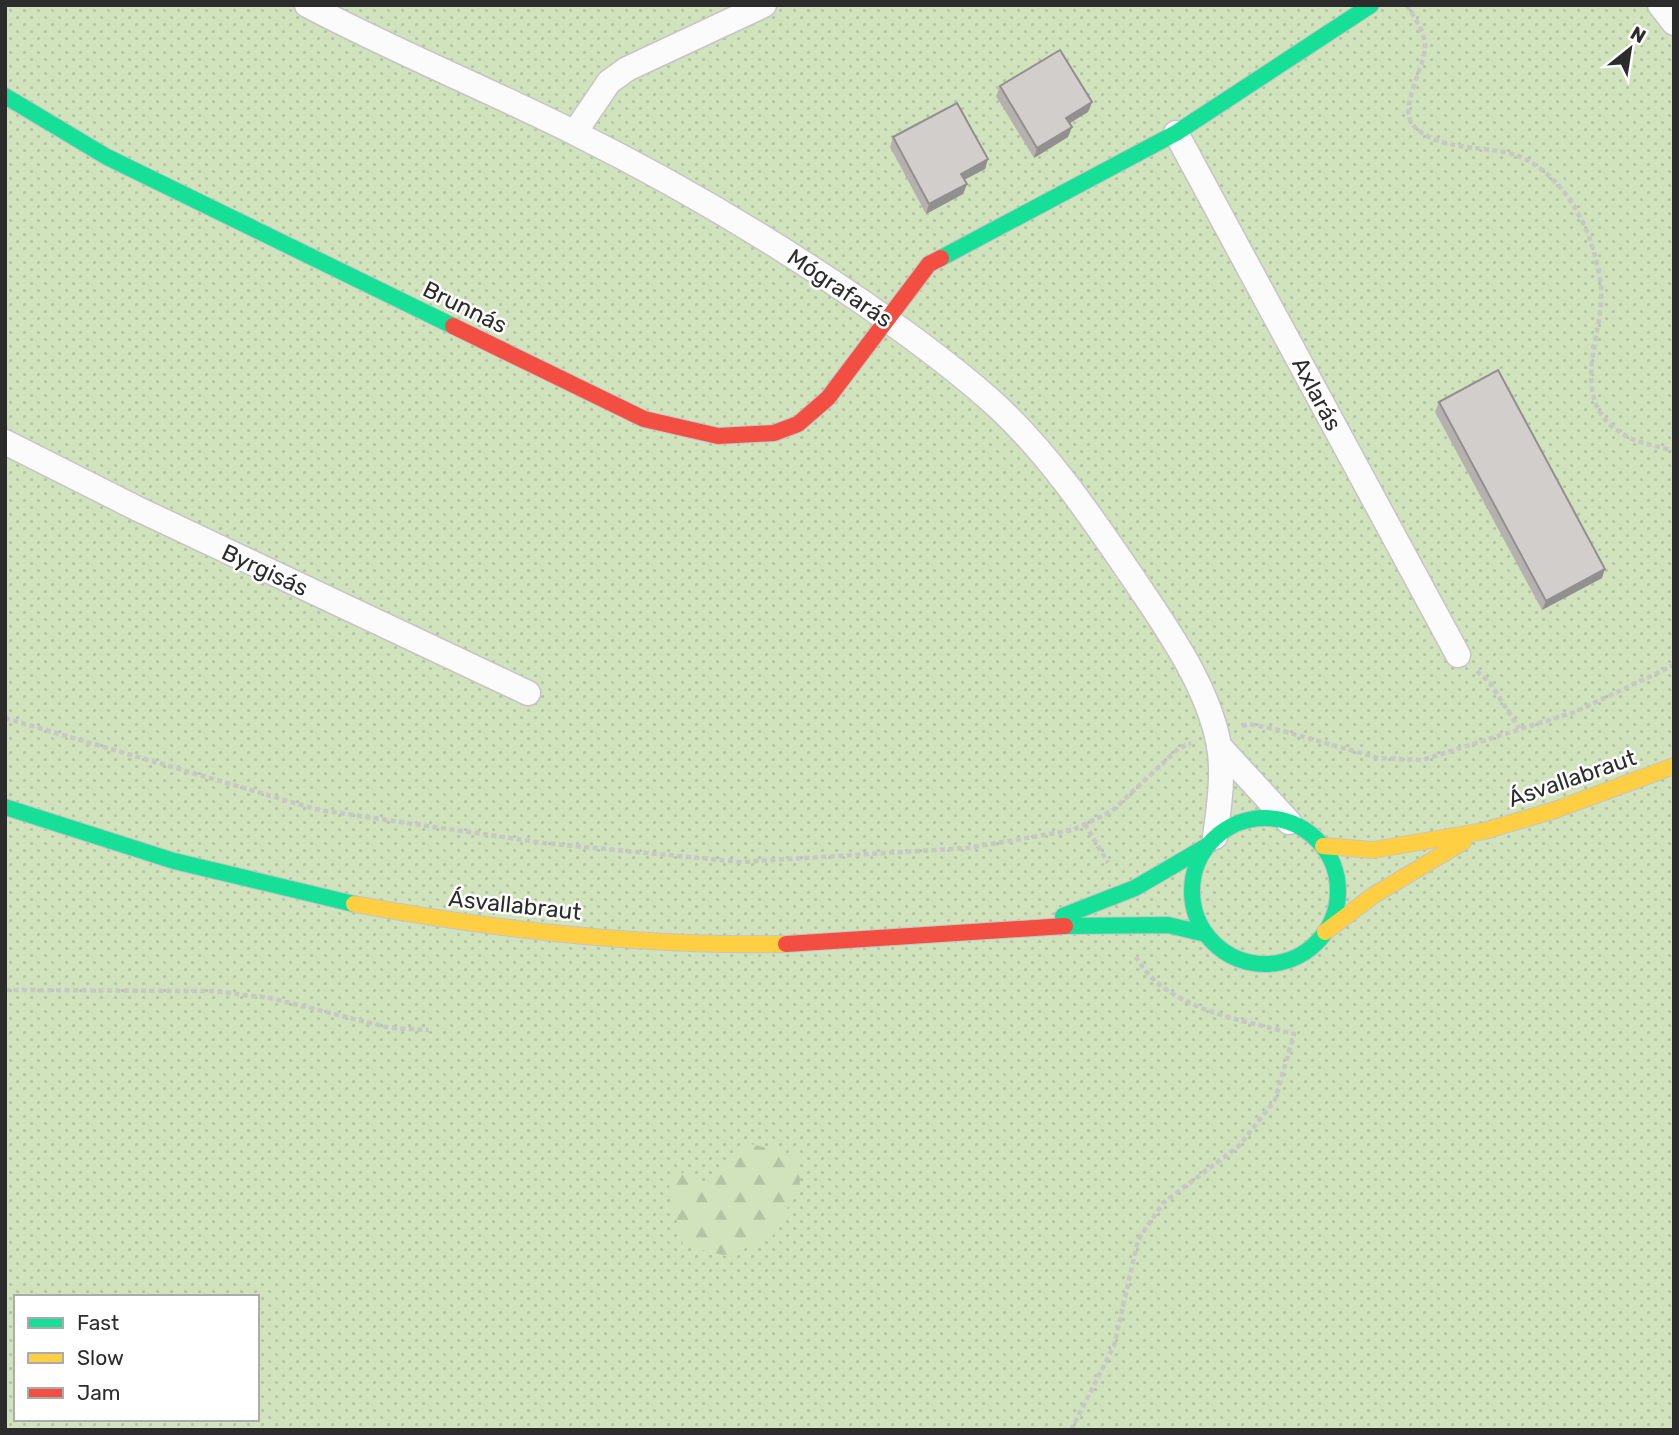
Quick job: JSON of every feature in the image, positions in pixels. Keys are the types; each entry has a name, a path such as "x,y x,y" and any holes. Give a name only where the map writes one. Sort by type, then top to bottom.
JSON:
{"main road":[{"path":"887,320 929,264 1176,133 1371,5"},
{"name":"Brunnás","path":"5,96 107,157 644,419 718,436 774,433 798,424 828,398 887,320"},
{"name":"Ásvallabraut","path":"1323,846 1381,849 1437,836 1484,831 1555,810 1674,766"},
{"name":"Ásvallabraut","path":"5,807 175,862 274,887 387,912 516,930 696,944 854,941 1145,923 1206,934"},
{"path":"1250,819 1289,822 1308,832 1323,846 1334,867 1338,890 1335,913 1325,933 1308,950 1288,960 1265,964 1243,961 1222,950 1206,934 1194,909 1192,881 1211,841 1232,825 1250,819"},
{"name":"Ásvallabraut","path":"1325,933 1354,907 1385,887 1484,831"},
{"name":"Ásvallabraut","path":"1034,928 1135,888 1211,841"}],"street":[{"name":"Mógrafarás","path":"307,5 575,132 723,212 805,262 887,320 1000,409 1052,465 1159,617 1195,683 1217,739 1221,769 1211,841"},
{"path":"575,132 609,82 627,69 764,5"},
{"path":"1660,5 1674,23"},
{"name":"Axlarás","path":"1176,133 1458,655"},
{"name":"Byrgisás","path":"5,442 149,515 528,693"},
{"name":"Mógrafarás","path":"1217,739 1289,822"}],"path":[{"path":"1407,5 1422,31 1425,47 1408,109 1411,123 1423,134 1443,142 1511,153 1529,161 1554,180 1575,206 1589,238 1600,276 1601,301 1589,378 1592,396 1602,414 1629,437 1674,451"},
{"path":"1458,655 1490,683 1520,728"},
{"path":"5,719 319,810 596,849 740,862 968,848 1036,839 1085,824 1112,811 1179,748 1217,739 1250,724 1378,758 1422,760 1575,712 1674,665"},
{"path":"1085,824 1110,866"},
{"path":"1071,1430 1114,1346 1139,1240 1163,1203 1239,1146 1261,1119 1275,1100 1294,1034 1189,1003 1164,988 1136,959 1135,948"},
{"path":"5,990 213,991 270,998 390,1028 429,1030"}],"green space":[{"path":"5,5 1674,5 1674,1430 5,1430"},
{"path":"751,1144 799,1156 800,1185 772,1237 726,1256 683,1245 667,1177 686,1172 707,1186"}],"building":[{"path":"1060,50 1092,102 1066,118 1072,127 1037,148 1000,86"},
{"path":"957,103 988,159 961,174 967,184 929,204 893,137"},
{"path":"1498,370 1605,569 1546,601 1439,402"}],"traffic: fast":[{"path":"941,258 1176,133 1371,5"},
{"path":"5,96 107,157 453,326"},
{"path":"5,807 174,861 354,904"},
{"path":"1265,818 1293,824 1316,840 1332,863 1338,891 1332,919 1316,942 1293,958 1265,964 1237,958 1214,942 1198,919 1192,891 1198,863 1214,840 1237,824 1265,818"},
{"path":"1063,916 1135,888 1207,846"},
{"path":"1065,926 1168,925 1206,934"}],"traffic: slow":[{"path":"1323,846 1373,850 1484,831 1555,810 1674,766"},
{"path":"1325,932 1374,895 1463,842"},
{"path":"354,904 461,922 569,935 677,943 786,944"}],"traffic: jam":[{"path":"453,326 644,419 718,436 774,433 798,424 828,398 929,264 941,258"},
{"path":"786,944 1065,926"}]}
